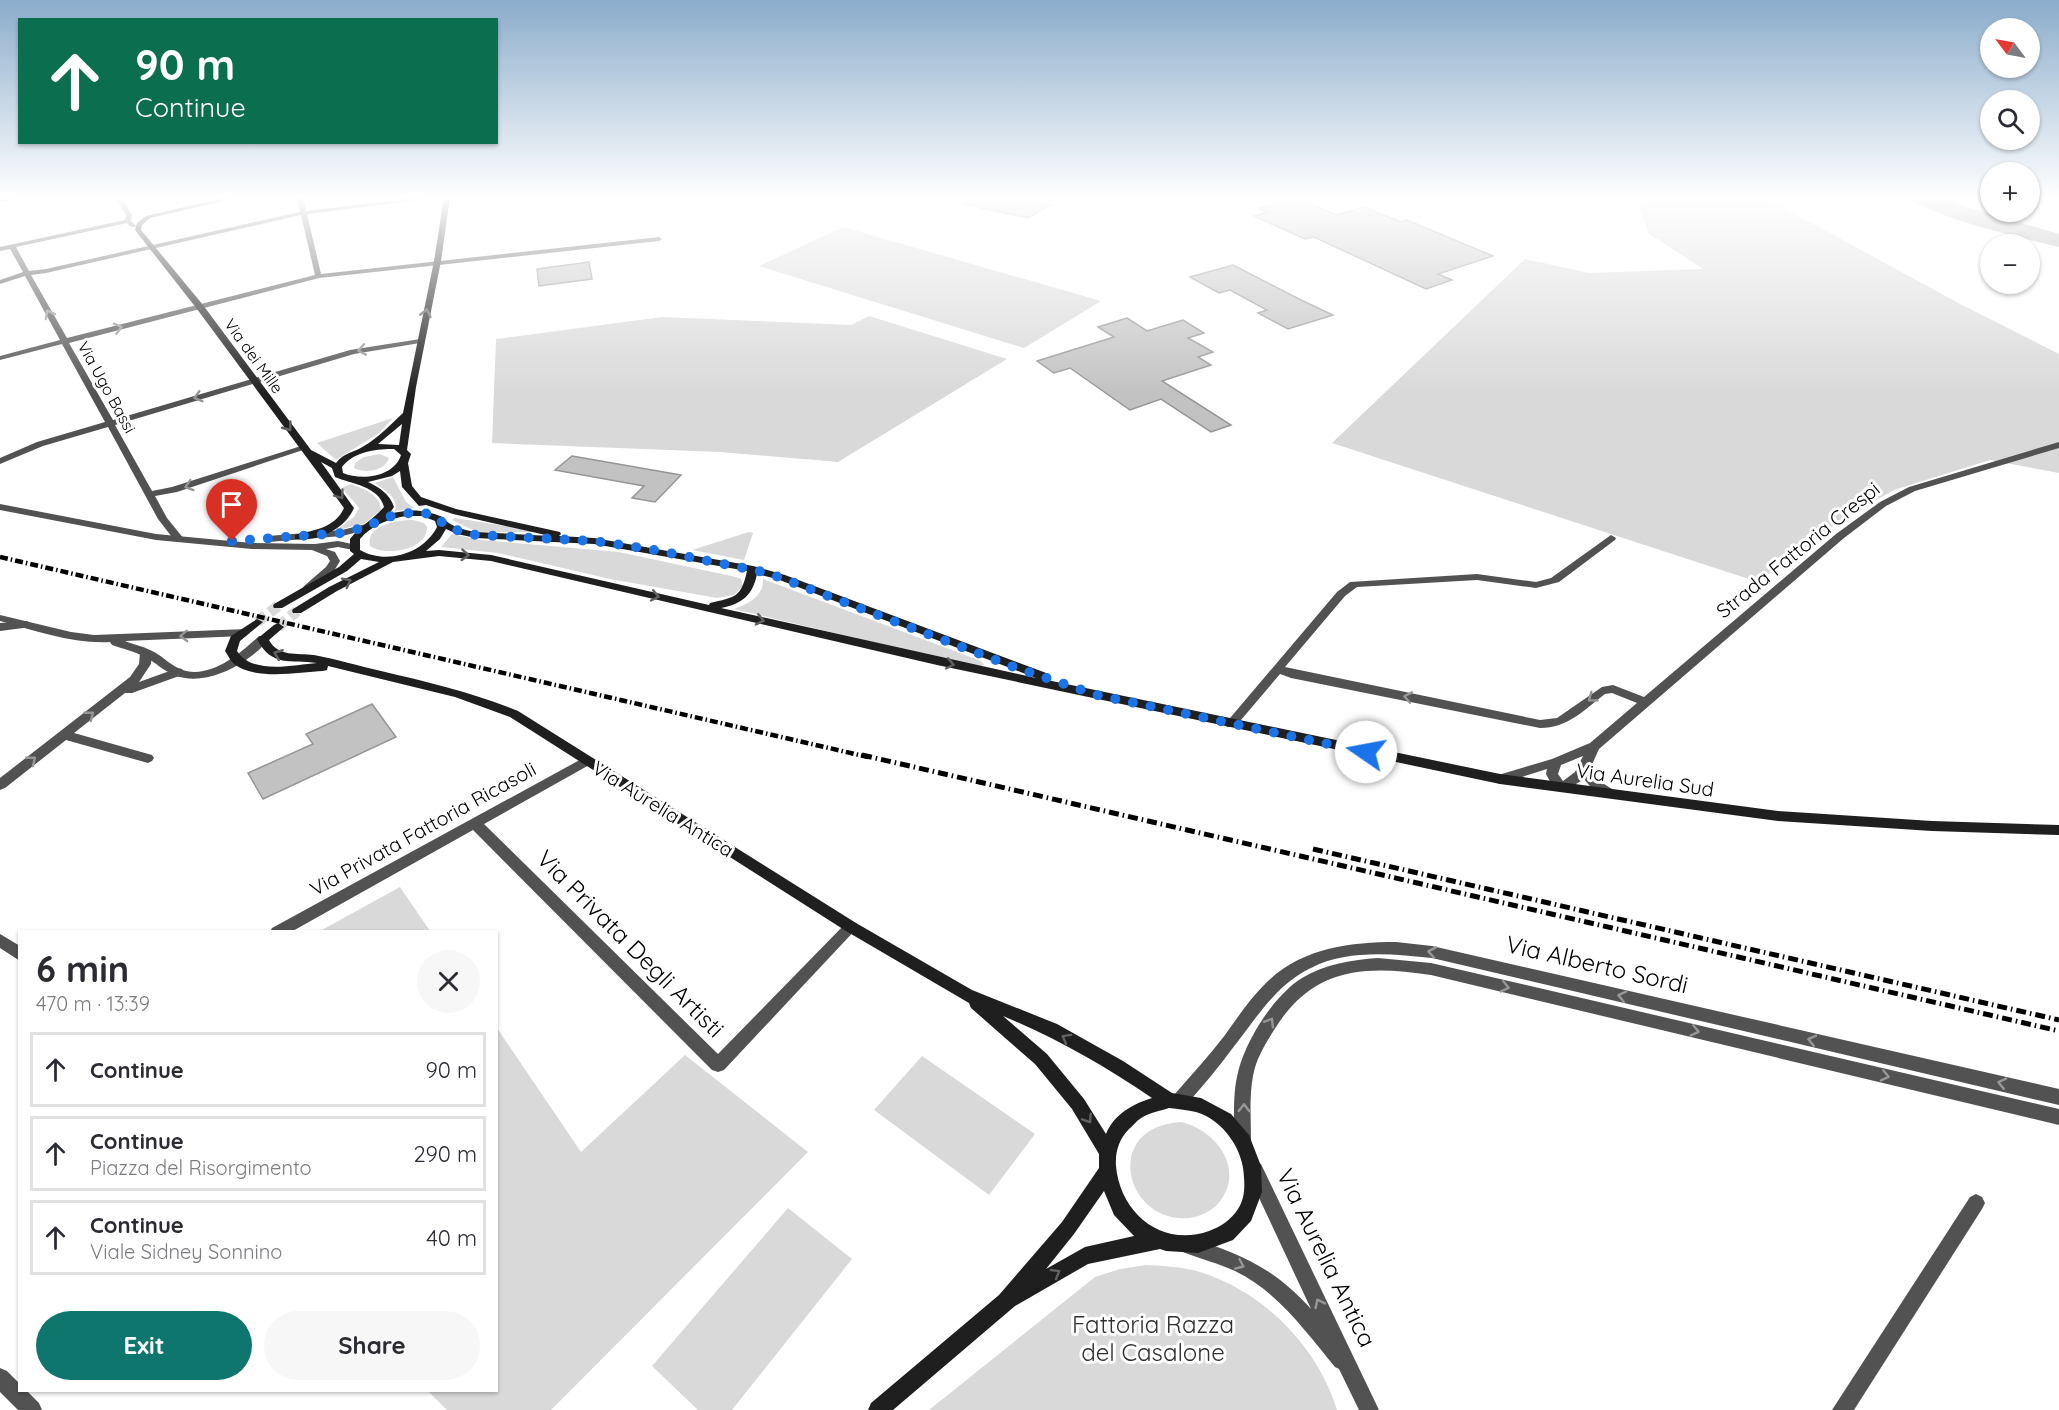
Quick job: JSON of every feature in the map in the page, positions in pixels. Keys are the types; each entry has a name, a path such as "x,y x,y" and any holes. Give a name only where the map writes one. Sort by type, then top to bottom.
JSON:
{"main road":[{"name":"Via dei Mille","path":"165,263 305,449 337,466 338,475 357,480"},
{"path":"357,480 379,477 403,464 406,459 403,450 406,414 437,264"},
{"path":"337,466 344,458 366,449 388,433 406,414"},
{"path":"366,449 388,446 403,450"},
{"path":"299,537 333,527 343,520 349,508 305,449"},
{"path":"403,464 407,487 430,514 441,523 461,532 493,537 571,539 649,549 753,568 1014,667 1097,695"},
{"path":"278,606 342,569 356,551 355,539 366,527 386,513 389,502 379,491 357,480"},
{"path":"418,499 453,511 571,539"},
{"path":"378,520 406,513 430,514"},
{"path":"297,611 333,589 432,543 441,532 441,523"},
{"path":"356,551 381,560 439,554 491,558 937,661 1097,695"},
{"path":"703,606 723,605 744,595 751,584 753,568"},
{"path":"236,660 231,651 232,646 243,632 257,622"},
{"path":"263,639 278,627"},
{"name":"Via Aurelia Antica","path":"263,639 268,649 279,656 314,659 456,693 499,706 851,927 967,995 1052,1029 1174,1100"},
{"name":"Via Aurelia Antica","path":"236,660 262,669 340,666"},
{"name":"Via Aurelia Sud","path":"1097,695 1500,779 1560,788 1778,816 1932,826 2059,830"},
{"name":"Via Aurelia Antica","path":"967,995 1041,1059 1078,1104 1107,1151"},
{"name":"Via Aurelia Antica","path":"1174,1100 1202,1105 1216,1112 1234,1127 1243,1140 1252,1163 1252,1196 1243,1216 1218,1237 1185,1245 1160,1240 1137,1227 1127,1218 1113,1197 1106,1173 1107,1151 1116,1131 1129,1115 1148,1104 1174,1100"},
{"path":"878,1410 1006,1302 1068,1228 1106,1173"},
{"path":"1006,1302 1085,1256 1160,1240"}],"street":[{"name":"Via Ugo Bassi","path":"21,263 166,525 178,539"},
{"path":"0,282 27,273 82,263"},
{"path":"314,263 320,276"},
{"path":"0,358 320,276 448,263"},
{"path":"0,461 26,448 352,352 420,341"},
{"name":"Strada Fattoria Crespi","path":"1500,779 1556,762 1594,746 1840,536 1895,496 2059,445"},
{"path":"149,494 168,492 305,449"},
{"path":"0,507 141,535 210,542 315,547 339,544 356,551"},
{"path":"210,542 342,533 366,527"},
{"path":"1231,724 1341,594 1354,584 1477,577 1527,584 1546,584 1555,580 1611,538"},
{"path":"306,589 330,569 335,561 332,554 315,547"},
{"path":"0,618 71,636 109,639 243,632"},
{"path":"0,627 27,625"},
{"path":"109,639 146,653 187,675 209,673 236,660 263,639"},
{"path":"0,785 141,672 146,653"},
{"path":"1278,669 1540,724 1554,724 1560,721 1608,689 1645,702"},
{"path":"115,695 178,672"},
{"path":"65,735 148,758"},
{"name":"Strada Fattoria Crespi","path":"1585,771 1594,746"},
{"name":"Via Privata Fattoria Ricasoli","path":"281,930 587,761"},
{"path":"1556,762 1552,774 1560,788 1571,784 1585,771 1596,784 1610,794"},
{"name":"Via Privata Degli Artisti","path":"474,823 718,1065 851,927"},
{"path":"0,940 18,954"},
{"name":"Via Alberto Sordi","path":"1174,1100 1215,1059 1266,992 1289,972 1316,959 1338,953 1384,948 1432,952 2059,1097"},
{"name":"Via Alberto Sordi","path":"1243,1140 1245,1075 1262,1036 1276,1013 1294,992 1328,974 1367,965 1388,964 1431,969 2059,1117"},
{"name":"Via Aurelia Antica","path":"1252,1163 1354,1374 1369,1410"},
{"path":"1842,1410 1976,1203"},
{"name":"Via Aurelia Antica","path":"1185,1245 1249,1269 1273,1285 1297,1306 1354,1374"},
{"path":"0,1378 33,1410"}],"green space":[{"path":"766,263 968,263 1101,301 1024,348 759,266"},
{"path":"1521,263 1542,263 1589,273 1703,269 1694,263 1885,263 2059,354 2059,473 1990,460 1894,490 1846,517 1758,582 1332,443"},
{"path":"869,316 1007,359 838,462 721,452 492,443 496,339 662,317 851,325"},
{"path":"393,418 379,433 336,460 317,443"},
{"path":"380,454 389,458 383,466 369,471 354,468 355,463 364,457"},
{"path":"393,477 406,502 414,508 395,511 393,498 375,483"},
{"path":"350,484 375,496 381,510 365,523 335,531 354,517 359,508 342,488"},
{"path":"455,518 537,532 477,532 452,520"},
{"path":"413,520 424,523 427,527 421,541 413,546 385,551 370,546 372,533 377,529 399,521"},
{"path":"749,532 753,533 744,560 692,550"},
{"path":"452,534 481,540 619,552 736,577 741,579 743,586 734,595 717,598 610,579 498,553 441,547"},
{"path":"763,579 981,661 984,665 977,667 734,609 750,602 758,595"},
{"path":"400,887 429,930 322,930"},
{"path":"498,1029 581,1152 685,1055 808,1152 551,1410 447,1410 429,1392 498,1392"},
{"path":"922,1056 1035,1134 989,1195 874,1110"},
{"path":"1181,1122 1205,1132 1214,1141 1228,1163 1230,1175 1228,1187 1218,1204 1199,1216 1190,1218 1168,1216 1150,1207 1138,1192 1131,1174 1131,1156 1139,1140 1156,1128"},
{"path":"788,1208 852,1259 732,1410 698,1410 652,1366"},
{"name":"Fattoria Razza del Casalone","path":"1146,1265 1200,1272 1246,1293 1266,1308 1302,1344 1317,1365 1337,1410 929,1410 1095,1277 1120,1269"}],"building":[{"path":"589,263 592,279 539,286 537,269"},
{"path":"1370,263 1472,263 1438,274 1452,280 1426,289"},
{"path":"1233,265 1333,315 1288,329 1258,313 1267,310 1230,290 1219,293 1190,277"},
{"path":"1127,318 1147,331 1183,320 1204,333 1188,338 1213,352 1198,357 1211,365 1162,381 1231,425 1211,432 1161,399 1130,410 1070,368 1054,373 1037,361 1114,337 1098,327"},
{"path":"572,456 681,475 655,502 632,498 644,486 555,470"},
{"path":"372,704 396,737 263,799 248,773 313,744 306,734"}],"tunnel":[{"path":"257,622 278,606"},
{"path":"278,627 297,611"}],"railway":[{"path":"0,557 868,757"},
{"path":"862,755 2059,1031"},
{"path":"1313,849 2059,1020"}],"route":[{"path":"232,541 342,533 366,527 396,514 415,512 430,514 452,529 476,535 594,541 753,568 1014,667 1097,695 1366,752"}]}
